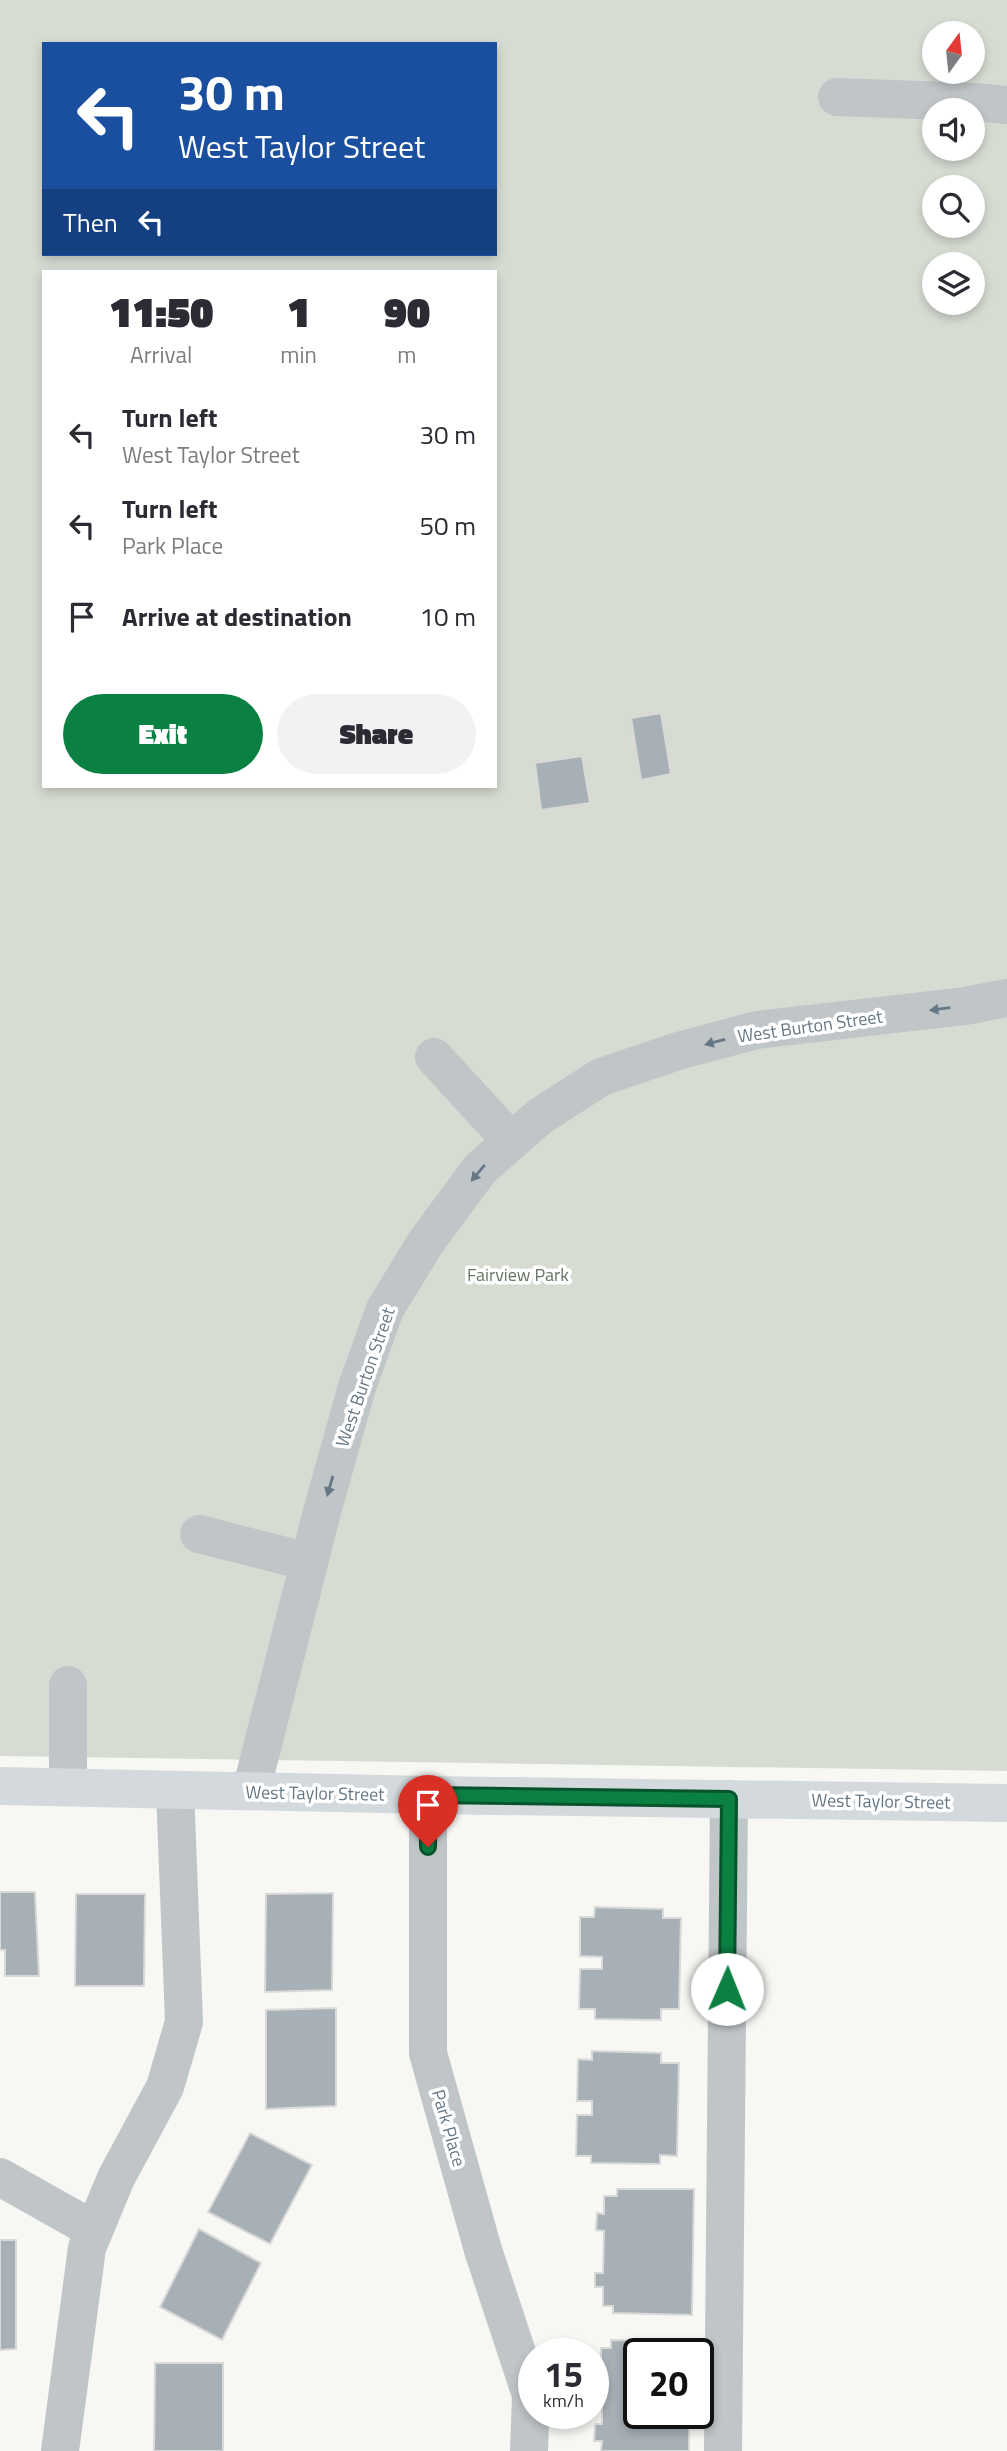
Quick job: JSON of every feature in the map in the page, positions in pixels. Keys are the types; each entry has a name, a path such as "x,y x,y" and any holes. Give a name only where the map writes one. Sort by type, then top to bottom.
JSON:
{"main road":[{"name":"West Taylor Street","path":"0,1786 1007,1803"}],"street":[{"path":"837,97 1007,105"},
{"name":"West Burton Street","path":"251,1791 357,1387 385,1309 426,1242 480,1169 539,1117 601,1077 678,1051 757,1030 965,1006 1007,998"},
{"path":"434,1057 511,1141"},
{"path":"199,1534 309,1562"},
{"path":"68,1685 68,1787"},
{"path":"60,2451 87,2248 116,2178 165,2087 184,2022 175,1790"},
{"name":"Park Place","path":"428,1795 428,2053 484,2250 531,2395 529,2451"},
{"path":"723,2451 729,1799"},
{"path":"0,2177 94,2230"}],"green space":[{"name":"Fairview Park","path":"0,0 1007,0 1007,1771 0,1756"}],"building":[{"path":"661,713 671,774 641,780 631,718"},
{"path":"582,756 590,803 541,810 535,763"},
{"path":"0,1892 35,1892 39,1976 5,1976 5,1950 0,1950"},
{"path":"333,1893 332,1990 265,1992 266,1894"},
{"path":"76,1894 145,1894 144,1986 75,1986"},
{"path":"595,1907 663,1909 663,1918 681,1918 679,2009 661,2009 661,2020 595,2019 595,2009 579,2009 580,1969 602,1969 602,1957 580,1956 580,1917 594,1917"},
{"path":"336,2008 336,2106 266,2109 266,2010"},
{"path":"592,2051 661,2053 661,2063 679,2063 677,2156 660,2155 660,2164 591,2163 591,2156 576,2156 577,2115 592,2115 592,2101 577,2101 578,2059 592,2060"},
{"path":"250,2133 312,2165 270,2244 208,2212"},
{"path":"617,2189 694,2189 692,2315 613,2313 613,2306 603,2306 603,2287 595,2287 595,2273 603,2273 604,2231 596,2230 597,2213 604,2214 604,2196 617,2196"},
{"path":"199,2229 261,2263 222,2340 160,2307"},
{"path":"0,2240 16,2240 16,2349 0,2350"},
{"path":"611,2340 623,2340 623,2429 689,2429 689,2451 601,2451 602,2441 594,2441 595,2429 609,2429"},
{"path":"155,2363 223,2363 223,2451 154,2451"}],"route":[{"path":"428,1847 428,1795 729,1799 727,1989"}]}
